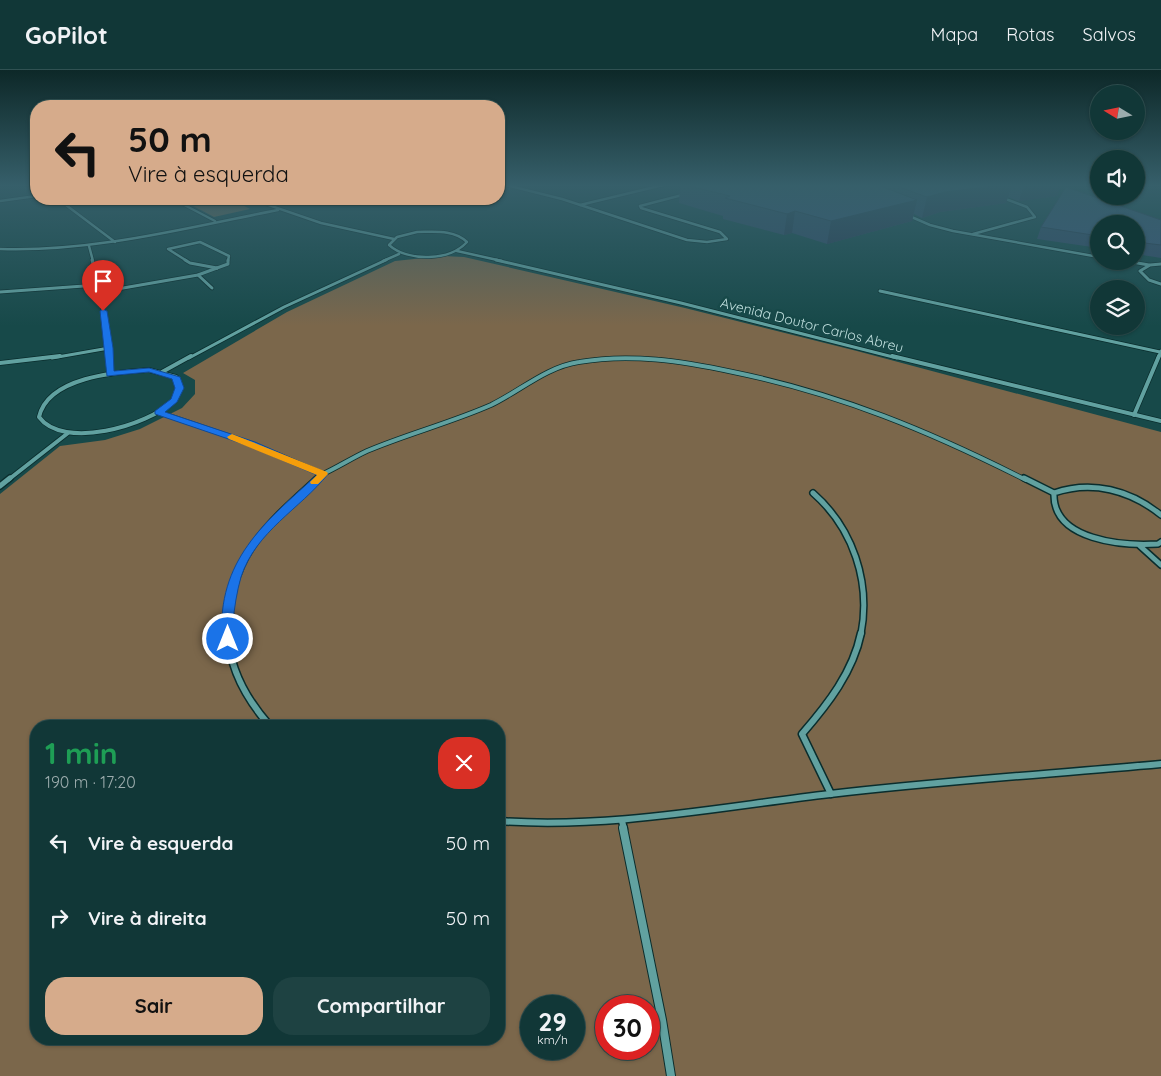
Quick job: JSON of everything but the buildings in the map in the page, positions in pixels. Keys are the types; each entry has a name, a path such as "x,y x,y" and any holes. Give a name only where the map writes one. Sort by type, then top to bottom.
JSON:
{"street":[{"path":"102,232 115,242"},
{"path":"0,249 89,246 163,232"},
{"path":"358,232 394,239 422,232 455,234 464,237 467,242 465,246 457,251 429,256 399,254 389,246 394,239"},
{"path":"663,232 694,242 715,242 727,239 720,232"},
{"path":"961,232 1090,254"},
{"path":"972,234 980,232"},
{"path":"100,292 198,275 218,268 228,264 229,256 200,242 168,249 190,263 218,268"},
{"path":"89,246 100,292 109,348 110,374"},
{"name":"Avenida Doutor Carlos Abreu","path":"457,251 700,308 1161,421"},
{"path":"162,372 284,307 399,254"},
{"path":"1145,264 1161,264"},
{"path":"1150,265 1140,271 1142,275 1161,284"},
{"path":"198,275 212,288"},
{"path":"0,292 98,285"},
{"path":"880,291 1160,351 1134,415"},
{"path":"0,364 38,360 109,348"},
{"path":"264,720 256,713 239,681 230,656 227,622 236,577 243,559 268,525 324,474 364,453 491,405 519,391 555,369 576,362 645,358 699,364 742,373 837,398 922,430 1054,493 1065,488 1105,489 1126,494 1148,504 1161,514"},
{"path":"130,370 162,372 176,377 180,388 174,400 158,412 112,429 68,433 48,427 39,418 43,404 69,387 84,380 130,370"},
{"path":"158,412 252,444 324,474"},
{"path":"0,486 68,433"},
{"path":"1054,493 1054,506 1065,522 1082,533 1105,542 1140,546 1161,542"},
{"path":"813,494 839,520 863,582 864,621 854,659 841,686 823,711 802,734 831,794"},
{"path":"1140,546 1161,565"},
{"path":"505,821 541,824 622,821 831,794 1161,764"},
{"path":"622,821 662,1020 671,1076"}],"shaded area":[{"path":"443,256 464,257 685,308 857,351 1161,432 1161,1076 0,1076 0,494 60,446 105,440 140,429 182,408 195,394 195,380 183,373 287,312 395,261"}],"slow traffic":[{"path":"232,437 324,474 315,482"}],"route":[{"path":"103,311 109,348 110,374 130,370 149,370 176,377 180,388 174,400 158,412 252,444 324,474 268,525 243,559 230,602 227,622 228,639"}]}
